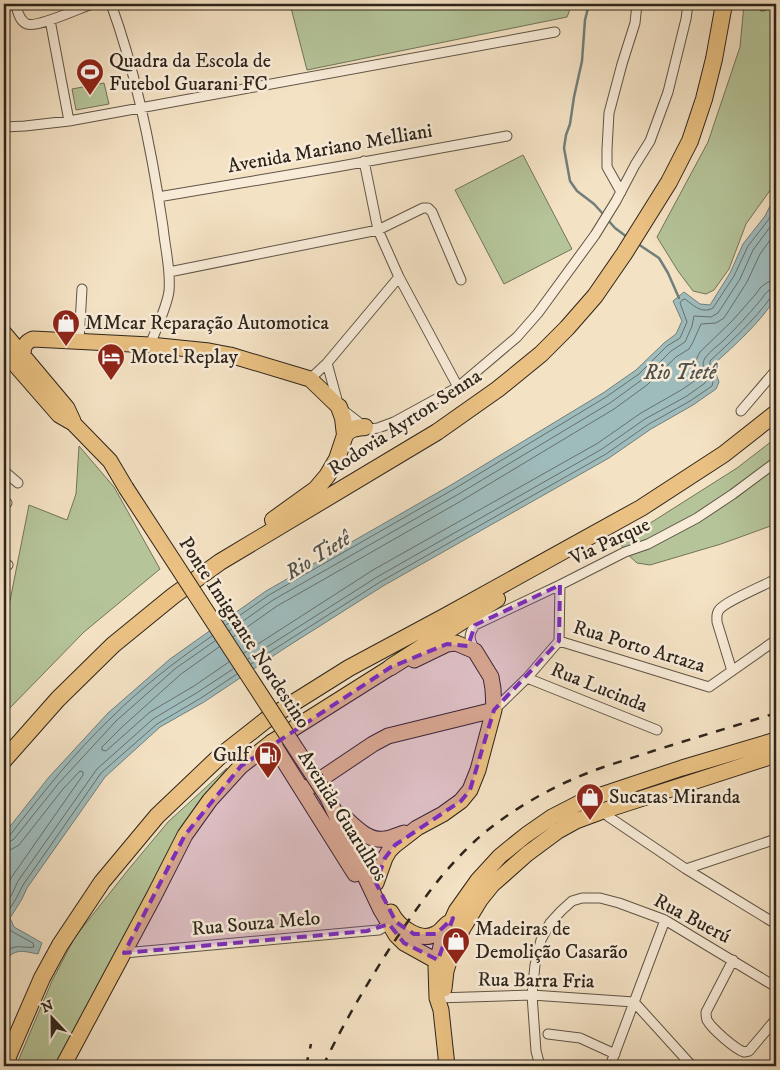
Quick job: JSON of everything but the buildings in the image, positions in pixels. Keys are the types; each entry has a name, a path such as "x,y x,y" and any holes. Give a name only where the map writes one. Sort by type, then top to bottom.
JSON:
{"highway":[{"name":"Rodovia Ayrton Senna","path":"4,760 58,699 113,646 173,596 220,562 437,432 498,389 541,354 567,328 595,296 624,254 669,182 690,141 712,67 724,4"},
{"path":"339,407 343,418 345,434"},
{"path":"5,1066 42,978 60,945 102,882 157,816 219,757 266,720 349,668 641,508 724,454 776,414"},
{"path":"220,562 316,488 327,476 348,430 365,427"},
{"path":"391,667 547,568 560,552"}],"main road":[{"path":"4,333 68,408 73,423"},
{"path":"22,355 23,348 28,340 33,339 150,345 209,351 230,355 310,379 339,407"},
{"path":"4,352 60,415 73,423"},
{"name":"Ponte Imigrante Nordestino","path":"73,423 110,462 328,798"},
{"path":"63,1066 184,835 210,800 241,766 272,742 391,667 405,664 447,644 456,643 475,651 490,677 493,689 494,710 478,770 470,790 461,801 443,814 417,828 386,839 376,840 368,836 342,815"},
{"path":"303,791 388,736 494,710"},
{"name":"Avenida Guarulhos","path":"272,742 363,886 381,910"},
{"path":"440,1002 446,971 443,961 442,942 453,918 478,880 500,856 526,835 563,819 600,794 682,768 775,746"},
{"path":"447,1066 436,982 436,967 443,961 480,900 492,885 528,854 563,819 603,811 775,746"},
{"path":"600,794 600,804 603,811"},
{"name":"Avenida Guarulhos","path":"328,798 342,815 396,922 414,934 429,936 436,934 453,918"},
{"name":"Avenida Guarulhos","path":"328,798 381,910 396,935 404,943 431,958 443,961"},
{"path":"376,882 389,851 417,828"},
{"path":"415,949 436,982"}],"street":[{"path":"15,4 22,21 33,25 92,4"},
{"path":"111,4 129,56 141,108 158,197 169,272 167,299 150,345"},
{"path":"619,197 608,167 609,113 635,23 637,4"},
{"path":"327,363 339,407 365,427 370,429 378,428 458,387 517,337 538,313 595,235 619,197 650,141 668,92 688,4"},
{"path":"50,20 69,121"},
{"path":"4,127 69,121 556,32"},
{"name":"Avenida Mariano Melliani","path":"158,197 507,136"},
{"path":"364,161 378,230 400,277 458,387"},
{"path":"169,272 378,230 423,208 428,208 432,212 462,280"},
{"path":"310,379 327,363 400,277"},
{"path":"79,341 82,289"},
{"path":"741,411 776,370"},
{"name":"Via Parque","path":"475,651 470,638 470,632 475,625 625,552 648,544 697,518 776,462"},
{"path":"4,471 18,483"},
{"path":"776,579 726,604 718,611 717,615 717,622 732,672 776,640"},
{"path":"494,710 527,678 559,641 560,585"},
{"name":"Rua Porto Artaza","path":"559,641 709,687 732,672"},
{"name":"Rua Lucinda","path":"527,678 657,730"},
{"path":"603,811 686,870 776,924"},
{"path":"686,870 776,839"},
{"name":"Rua Buerú","path":"541,1066 536,1051 532,995 535,965 541,940 550,923 572,901 582,898 600,898 665,920 776,987"},
{"path":"610,1066 665,920"},
{"name":"Rua Souza Melo","path":"124,952 367,932 379,930 389,924"},
{"path":"733,960 706,1012 708,1022 738,1050 744,1052 749,1050 776,1018"},
{"name":"Rua Barra Fria","path":"440,1002 532,995 634,1002"},
{"path":"634,1002 692,1066"},
{"path":"548,1034 580,1038 614,1054"}],"highlighted area":[{"path":"560,585 559,641 494,710 470,790 461,801 395,845 385,858 376,883 396,922 414,934 436,934 453,918 438,960 404,943 389,924 367,931 124,953 185,835 241,766 391,667 447,644 468,646 475,625"}],"green space":[{"path":"290,4 571,4 567,17 307,70"},
{"path":"744,4 776,4 776,182 746,224 729,269 714,290 706,294 693,291 657,237 708,142 740,47"},
{"name":"Quadra da Escola de Futebol Guarani FC","path":"104,83 109,104 76,110 72,89"},
{"path":"523,155 572,249 504,284 455,190"},
{"path":"776,438 776,524 721,544 650,565 637,563 625,552 619,540 644,527 737,468"},
{"path":"79,446 114,487 160,569 84,632 4,714 4,631 29,505 67,520 76,494"},
{"path":"227,768 189,817 57,1066 16,1066 52,981 75,937 168,822"}],"water":[{"name":"Rio Tietê","path":"776,194 776,297 756,324 714,364 719,382 716,389 693,405 651,429 609,458 383,586 204,702 160,727 105,777 27,888 10,918 14,927 42,943 38,954 20,951 12,954 4,961 4,834 49,777 108,713 170,659 266,591 451,485 603,393 636,370 676,334 682,321 673,301 684,292 700,304 710,305 730,273 743,244 765,216"}],"waterway":[{"path":"589,4 585,20 582,61 564,148 570,181 577,191 594,204 604,215"},
{"path":"607,219 627,237"},
{"path":"638,244 659,258 679,298"}],"railway":[{"path":"323,1066 362,994 418,907 462,853 496,823 546,792 591,772 776,713"},
{"path":"306,1066 311,1044"}],"place":[{"name":"Quadra da Escola de Futebol Guarani FC","path":"90,96"},
{"name":"MMcar Reparação Automotica","path":"66,347"},
{"name":"Motel Replay","path":"111,381"},
{"name":"Gulf","path":"268,779"},
{"name":"Sucatas Miranda","path":"590,821"},
{"name":"Madeiras de Demolição Casarão","path":"456,965"}]}
